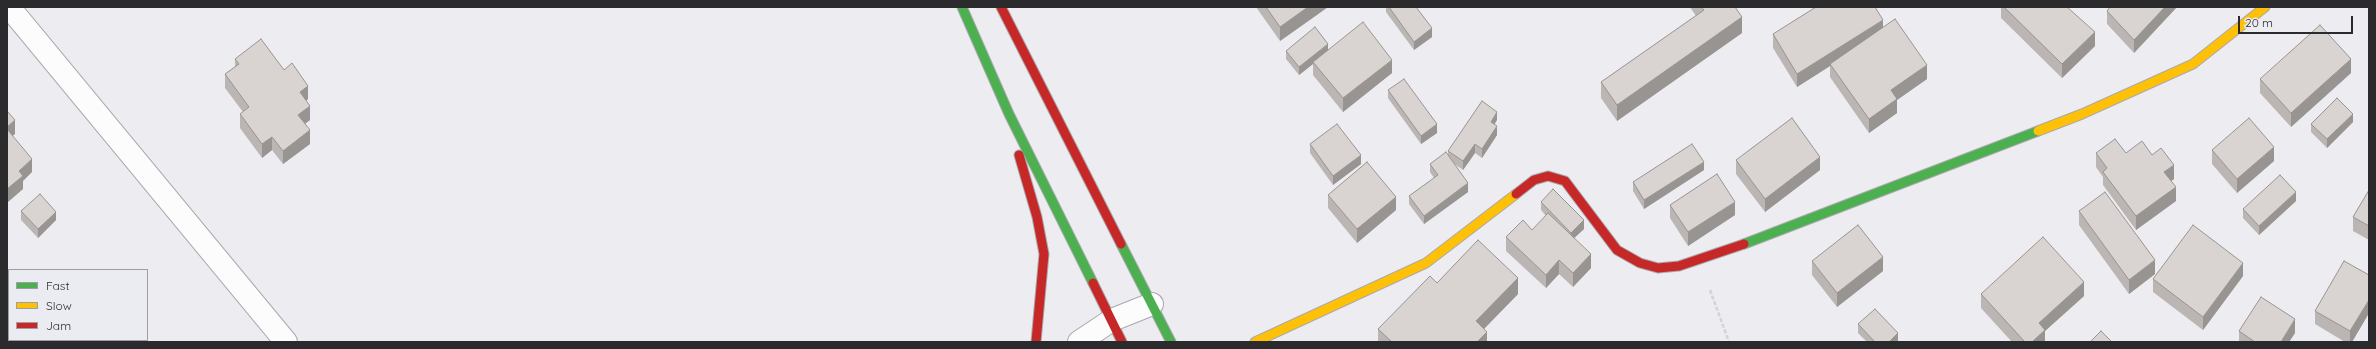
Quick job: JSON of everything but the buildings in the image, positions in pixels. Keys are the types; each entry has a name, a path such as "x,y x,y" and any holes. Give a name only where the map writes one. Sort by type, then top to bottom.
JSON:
{"main road":[{"path":"962,7 1009,114 1122,342"},
{"path":"1002,7 1171,342"},
{"path":"1255,342 1426,263 1449,247 1534,180 1548,176 1565,181 1617,250 1640,263 1658,268 1679,266 1834,211 2082,114 2193,64 2265,7"},
{"path":"1009,114 1024,176 1037,218 1044,254 1036,342"}],"street":[{"path":"9,7 286,342"},
{"path":"1079,342 1112,320 1152,304"}],"path":[{"path":"1698,260 1729,342"}],"traffic: fast":[{"path":"962,7 1009,114 1093,283"},
{"path":"1744,244 2038,131"},
{"path":"1121,244 1171,342"}],"traffic: slow":[{"path":"2038,131 2082,114 2193,64 2265,7"},
{"path":"1255,342 1426,263 1516,194"}],"traffic: jam":[{"path":"1001,7 1121,244"},
{"path":"1019,155 1037,217 1044,254 1036,342"},
{"path":"1516,194 1534,180 1548,176 1565,181 1617,250 1640,263 1658,268 1679,266 1744,244"},
{"path":"1093,283 1122,342"}]}
